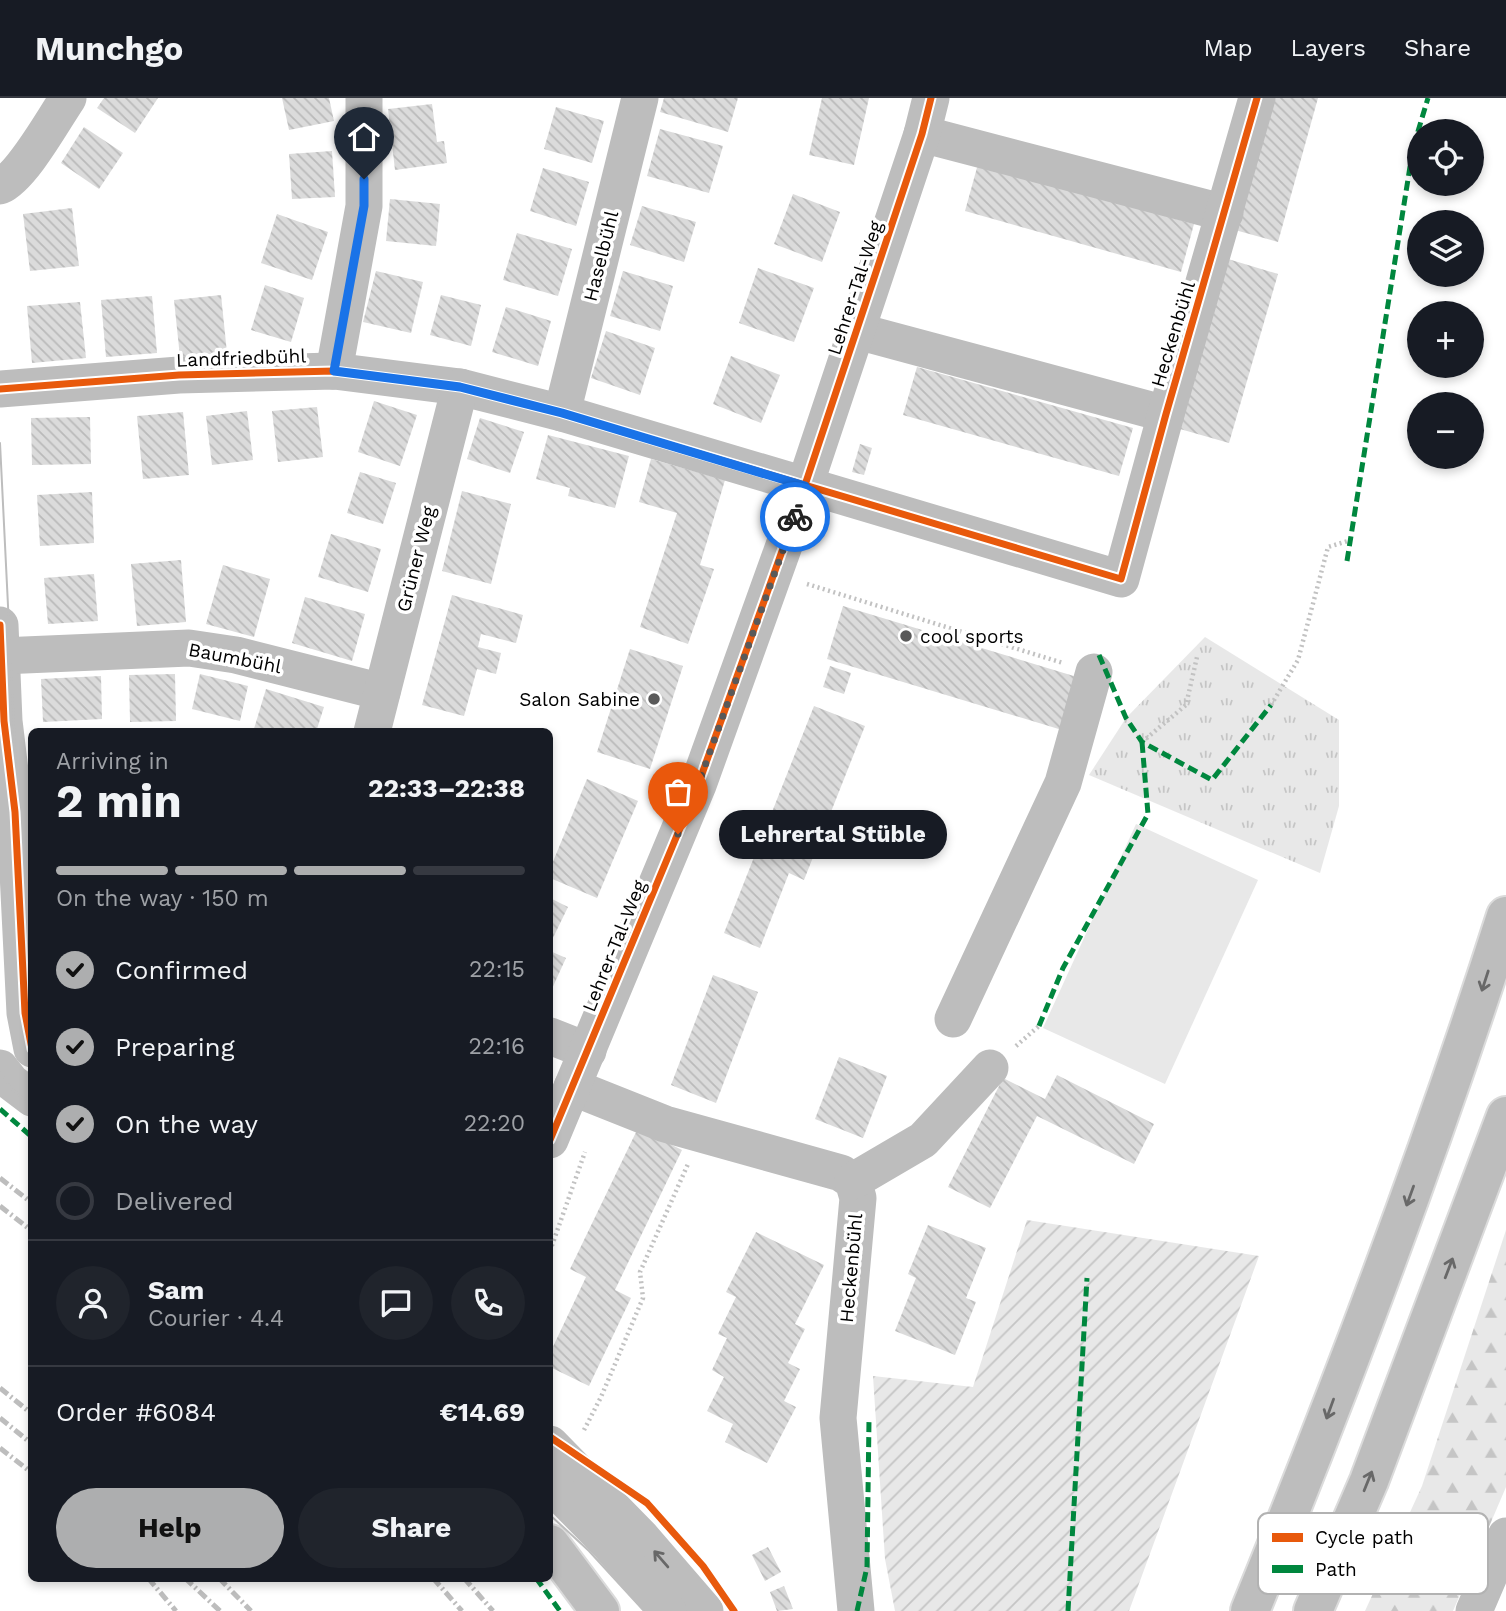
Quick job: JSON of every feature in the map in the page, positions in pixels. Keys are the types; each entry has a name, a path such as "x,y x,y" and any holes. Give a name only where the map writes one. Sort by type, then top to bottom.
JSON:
{"highway":[{"path":"1290,1513 1456,1071 1506,916"},
{"path":"1354,1513 1506,1116"},
{"path":"553,1548 600,1611"},
{"path":"1250,1611 1258,1591"},
{"path":"1313,1611 1320,1594"}],"street":[{"path":"0,186 12,179 21,168 68,98"},
{"path":"334,371 364,206 364,98"},
{"name":"Haselbühl","path":"562,413 640,98"},
{"name":"Lehrer-Tal-Weg","path":"553,1133 698,785 805,486 922,134 931,98"},
{"name":"Heckenbühl","path":"805,486 1121,579 1257,98"},
{"path":"922,134 1225,213"},
{"name":"Lehrer-Tal-Weg","path":"857,331 1162,429"},
{"name":"Landfriedbühl","path":"0,389 179,375 334,371 460,387 562,413 805,486"},
{"name":"Grüner Weg","path":"373,728 460,387"},
{"path":"1,641 4,721 26,899 12,980 28,1031"},
{"name":"Baumbühl","path":"1,641 189,648 236,655 382,692"},
{"path":"953,1019 1063,783 1094,672"},
{"path":"0,765 4,721"},
{"path":"553,1036 588,1051"},
{"path":"572,1087 665,1124 841,1173 853,1181 923,1140 990,1068"},
{"path":"0,1069 11,1083 28,1095"},
{"name":"Heckenbühl","path":"853,1181 858,1198 838,1418 856,1611"},
{"path":"564,1442 705,1611"},
{"path":"553,1486 668,1611"},
{"path":"553,1521 587,1552 642,1611"},
{"path":"1488,1578 1506,1536"},
{"path":"1474,1611 1481,1594"}],"path":[{"path":"1271,705 1297,660 1328,547 1351,540"},
{"path":"804,583 1094,672"},
{"path":"1142,742 1186,705 1197,657"},
{"path":"564,1442 601,1396 643,1298 640,1272 701,1135"}],"green space":[{"path":"1205,637 1339,720 1339,806 1320,873 1089,775 1126,718"},
{"path":"1136,824 1258,880 1165,1084 1043,1028"},
{"path":"1027,1220 1259,1256 1129,1611 895,1611 885,1559 873,1376 973,1387"},
{"path":"1506,1230 1506,1487 1488,1529 1488,1513 1410,1513 1422,1486"},
{"path":"1373,1594 1460,1594 1453,1611 1365,1611"}],"building":[{"path":"104,98 158,98 135,133 97,108"},
{"path":"282,98 329,98 334,121 289,130"},
{"path":"664,98 738,98 728,132 660,112"},
{"path":"822,98 869,98 854,165 809,155"},
{"path":"1271,98 1318,98 1278,242 1235,230"},
{"path":"432,104 437,142 444,141 447,163 395,170 388,109"},
{"path":"556,107 604,121 592,163 544,149"},
{"path":"84,127 123,153 99,189 61,163"},
{"path":"660,129 723,146 709,193 647,176"},
{"path":"332,151 335,197 292,199 289,154"},
{"path":"978,164 1194,224 1181,272 965,211"},
{"path":"543,168 589,182 576,226 530,211"},
{"path":"793,194 840,212 822,262 774,244"},
{"path":"390,199 440,204 436,246 386,241"},
{"path":"642,206 696,222 684,262 630,245"},
{"path":"72,208 79,266 30,271 23,214"},
{"path":"277,214 328,232 312,280 261,263"},
{"path":"517,233 572,249 558,296 503,280"},
{"path":"1228,259 1278,274 1229,443 1180,429"},
{"path":"758,268 814,288 794,342 739,323"},
{"path":"376,271 423,282 411,333 363,322"},
{"path":"623,271 673,286 660,331 610,316"},
{"path":"265,285 304,298 291,342 251,330"},
{"path":"221,295 227,353 180,357 174,300"},
{"path":"441,295 481,305 471,346 430,335"},
{"path":"152,296 157,353 106,357 101,300"},
{"path":"80,302 86,358 32,363 27,306"},
{"path":"506,307 551,321 538,366 492,352"},
{"path":"606,331 655,348 640,395 591,378"},
{"path":"731,356 780,375 761,423 713,404"},
{"path":"917,367 1133,428 1119,476 903,415"},
{"path":"374,401 417,415 400,466 358,452"},
{"path":"317,407 323,457 278,462 272,411"},
{"path":"247,411 253,460 212,465 206,416"},
{"path":"183,412 189,475 143,479 137,416"},
{"path":"90,417 91,464 32,465 31,418"},
{"path":"480,418 524,432 510,473 467,459"},
{"path":"548,435 629,456 615,508 568,496 570,488 536,479"},
{"path":"860,444 872,448 864,475 852,472"},
{"path":"651,459 725,480 700,565 714,569 688,644 640,627 677,513 639,502"},
{"path":"360,472 396,483 383,524 347,513"},
{"path":"462,491 511,504 491,584 442,571"},
{"path":"92,492 94,543 40,546 37,495"},
{"path":"331,534 381,549 368,592 318,577"},
{"path":"181,560 186,622 137,626 131,564"},
{"path":"223,565 270,579 254,637 206,624"},
{"path":"94,574 98,621 48,624 44,578"},
{"path":"452,595 523,615 516,643 481,634 478,647 501,653 496,674 477,669 464,716 422,705"},
{"path":"305,597 365,614 352,661 292,643"},
{"path":"843,606 1077,677 1062,730 827,659"},
{"path":"630,649 683,666 650,769 597,752"},
{"path":"830,666 851,673 844,694 823,687"},
{"path":"175,674 176,721 130,722 129,675"},
{"path":"200,674 248,686 240,721 192,709"},
{"path":"101,676 102,719 43,722 41,679"},
{"path":"266,689 324,707 317,728 254,728"},
{"path":"814,706 865,726 804,880 789,873 760,948 724,933"},
{"path":"587,779 638,801 597,898 553,879 553,862"},
{"path":"553,900 568,907 553,938"},
{"path":"553,952 566,958 553,986"},
{"path":"713,975 758,992 716,1103 671,1085"},
{"path":"839,1057 887,1076 863,1138 815,1119"},
{"path":"1057,1075 1154,1124 1134,1164 1037,1116 990,1208 948,1187 1003,1078 1045,1099"},
{"path":"638,1128 682,1150 615,1290 631,1298 589,1386 553,1368 553,1347 586,1277 570,1269"},
{"path":"928,1225 986,1248 966,1298 976,1302 955,1355 895,1331 916,1278 908,1274"},
{"path":"756,1232 824,1265 795,1324 805,1329 788,1363 800,1369 784,1401 796,1407 767,1463 725,1442 733,1424 707,1411 724,1377 712,1370 727,1338 718,1334 736,1297 726,1292"},
{"path":"768,1547 781,1572 765,1581 752,1555"},
{"path":"784,1586 793,1609 777,1611 770,1592"}],"tram line":[{"path":"0,443 28,999"},
{"path":"0,1072 11,1088 28,1103"},
{"path":"553,1518 589,1551 644,1611"}],"railway":[{"path":"0,1178 28,1200"},
{"path":"0,1206 28,1228"},
{"path":"0,1388 28,1411"},
{"path":"0,1418 28,1441"},
{"path":"0,1448 28,1470"},
{"path":"151,1582 176,1611"},
{"path":"189,1582 220,1611"},
{"path":"223,1582 251,1611"},
{"path":"437,1582 462,1611"},
{"path":"468,1582 493,1611"}],"marked path":[{"path":"1347,561 1413,148 1428,98"},
{"path":"1099,655 1126,718 1142,742 1212,780 1271,705"},
{"path":"1039,1026 1063,968 1148,814 1142,742"},
{"path":"0,1109 28,1134"},
{"path":"1068,1611 1087,1278"},
{"path":"857,1611 867,1567 869,1420"},
{"path":"539,1582 560,1611"}],"cycle path":[{"path":"553,1133 698,785 795,515 922,134 931,98"},
{"path":"0,389 179,375 334,371 460,387 562,413 1121,579 1257,98"},
{"path":"0,625 4,721 15,812 28,1028"},
{"path":"553,1439 647,1503 703,1566 734,1611"}],"way so far":[{"path":"678,834 795,517"}],"place":[{"name":"cool sports","path":"906,636"},
{"name":"Salon Sabine","path":"654,699"},
{"name":"Lehrertal Stüble","path":"678,834"}],"route":[{"path":"364,179 364,206 334,371 460,387 562,413 805,486 795,517"}]}
